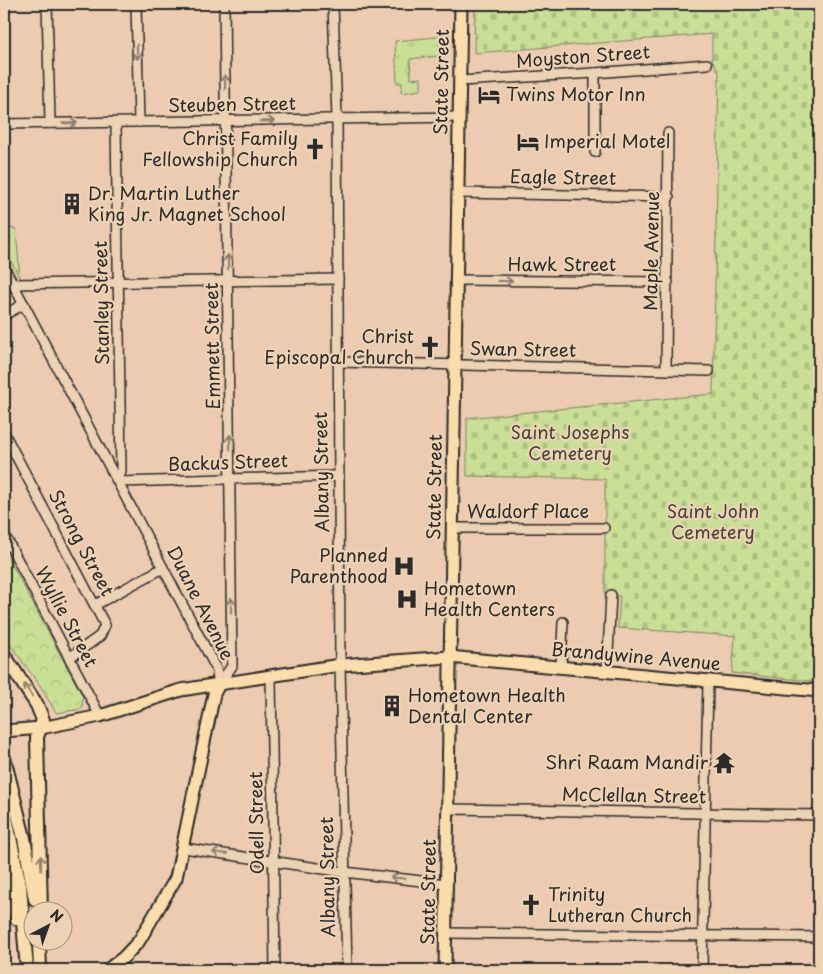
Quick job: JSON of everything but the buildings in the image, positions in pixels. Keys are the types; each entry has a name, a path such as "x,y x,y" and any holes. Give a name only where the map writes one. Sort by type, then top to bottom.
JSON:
{"highway":[{"path":"4,655 37,705 43,720 37,736 41,902"},
{"path":"4,758 24,838 34,902"},
{"path":"4,808 21,894 26,970"},
{"path":"4,870 16,915 21,970"},
{"path":"40,952 40,970"}],"main road":[{"name":"State Street","path":"444,970 461,4"},
{"name":"Brandywine Avenue","path":"4,731 41,728 100,716 167,694 219,684 340,665 449,657 819,691"},
{"name":"Duane Avenue","path":"112,969 130,952 148,926 176,878 184,848 214,694 219,684"}],"street":[{"path":"47,4 50,124"},
{"path":"136,4 138,122"},
{"name":"Emmett Street","path":"219,684 232,666 224,4"},
{"name":"Albany Street","path":"333,4 337,118 340,665 346,970"},
{"name":"Moyston Street","path":"460,81 707,64"},
{"path":"595,73 595,152"},
{"name":"Steuben Street","path":"4,124 460,117"},
{"name":"Stanley Street","path":"116,123 122,471 118,482"},
{"name":"Maple Avenue","path":"666,370 669,196 668,132"},
{"name":"Eagle Street","path":"457,193 669,196"},
{"name":"Duane Avenue","path":"4,267 216,668 219,684"},
{"path":"13,284 118,284 338,279"},
{"name":"Hawk Street","path":"457,280 668,282"},
{"path":"4,314 24,304"},
{"name":"Swan Street","path":"337,362 709,371"},
{"name":"Strong Street","path":"4,433 105,625 104,630 92,644 69,658"},
{"name":"Backus Street","path":"118,482 339,476"},
{"name":"Waldorf Place","path":"452,528 604,528"},
{"name":"Wyllie Street","path":"4,534 100,716"},
{"path":"95,605 163,568"},
{"path":"607,672 611,595"},
{"path":"561,668 563,622"},
{"name":"Odell Street","path":"271,676 275,970"},
{"path":"702,970 708,682"},
{"name":"McClellan Street","path":"448,809 819,815"},
{"path":"184,848 344,872 447,884"},
{"path":"446,933 819,937"}],"green space":[{"path":"475,4 819,4 819,682 732,673 735,636 618,628 620,596 605,595 605,479 467,476 467,418 713,394 719,73 712,59 712,34 474,53"},
{"path":"447,36 447,55 410,59 411,79 421,78 421,90 401,93 402,83 397,83 395,41"},
{"path":"8,130 9,228 16,229 20,279 4,247 4,131"},
{"path":"4,550 83,697 82,709 56,713 39,684 4,636"}],"place":[{"name":"Twins Motor Inn","path":"489,95"},
{"name":"Imperial Motel","path":"528,142"},
{"name":"Christ Family Fellowship Church","path":"315,149"},
{"name":"Dr. Martin Luther King Jr. Magnet School","path":"72,204"},
{"name":"Christ Episcopal Church","path":"430,347"},
{"name":"Planned Parenthood","path":"404,566"},
{"name":"Hometown Health Centers","path":"407,599"},
{"name":"Hometown Health Dental Center","path":"392,706"},
{"name":"Shri Raam Mandir","path":"724,763"},
{"name":"Trinity Lutheran Church","path":"531,905"}],"park label":[{"name":"Saint Josephs Cemetery","path":"570,443"},
{"name":"Saint John Cemetery","path":"713,522"}]}
